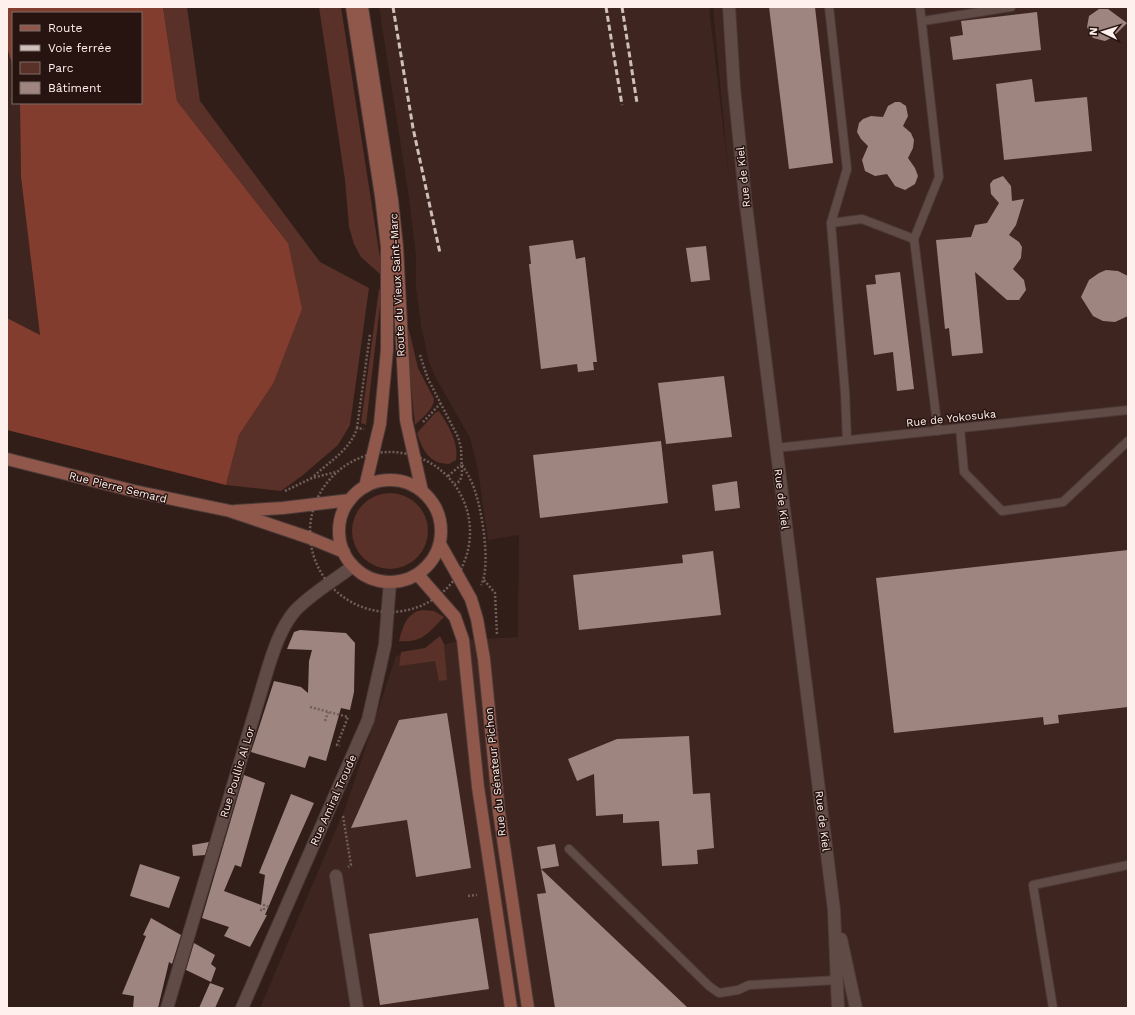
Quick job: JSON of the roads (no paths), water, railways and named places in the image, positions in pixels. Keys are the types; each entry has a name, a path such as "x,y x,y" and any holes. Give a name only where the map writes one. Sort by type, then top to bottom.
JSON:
{"main road":[{"name":"Route du Vieux Saint-Marc","path":"352,7 381,196 387,247 387,350 380,424 365,487"},
{"name":"Route du Vieux Saint-Marc","path":"362,7 393,208 397,248 406,420 422,491"},
{"name":"Rue Pierre Semard","path":"7,459 134,491 230,511 310,538 344,552"},
{"path":"388,480 412,484 422,491 432,501 438,511 441,522 440,544 435,556 428,566 418,575 400,582 390,582 370,578 354,566 344,552 340,537 340,522 350,500 365,487 376,482 388,480"},
{"name":"Rue Pierre Semard","path":"230,511 270,509 350,500"},
{"name":"Rue du Sénateur Pichon","path":"440,544 471,599 477,619 484,659 501,828 528,1008"},
{"name":"Rue du Sénateur Pichon","path":"418,575 455,618 464,640 478,787 511,1008"}],"street":[{"name":"Rue de Kiel","path":"721,7 734,87"},
{"name":"Rue de Kiel","path":"728,7 745,197 834,910 838,1008"},
{"name":"Rue Poullic Al Lor","path":"167,1008 268,668 284,627 294,612 306,600 354,566"},
{"name":"Rue Amiral Troude","path":"242,1008 368,720 384,645 390,582"},
{"path":"336,876 357,1008"},
{"name":"Rue de Kiel","path":"834,910 856,1008"}],"lane":[{"path":"830,7 847,169 831,223 845,392 847,440"},
{"path":"920,7 923,21 939,177 914,239 938,431"},
{"path":"923,21 1011,7"},
{"path":"831,223 862,219 914,239"},
{"name":"Rue de Yokosuka","path":"776,448 1128,410"},
{"path":"960,428 964,472 1002,511 1063,502 1128,441"},
{"path":"569,849 709,986 719,993 738,990 749,985 837,980"},
{"path":"1053,1008 1033,885 1128,865"}],"railway":[{"path":"393,7 413,128 440,253"},
{"path":"606,7 622,105"},
{"path":"622,7 637,103"}]}
